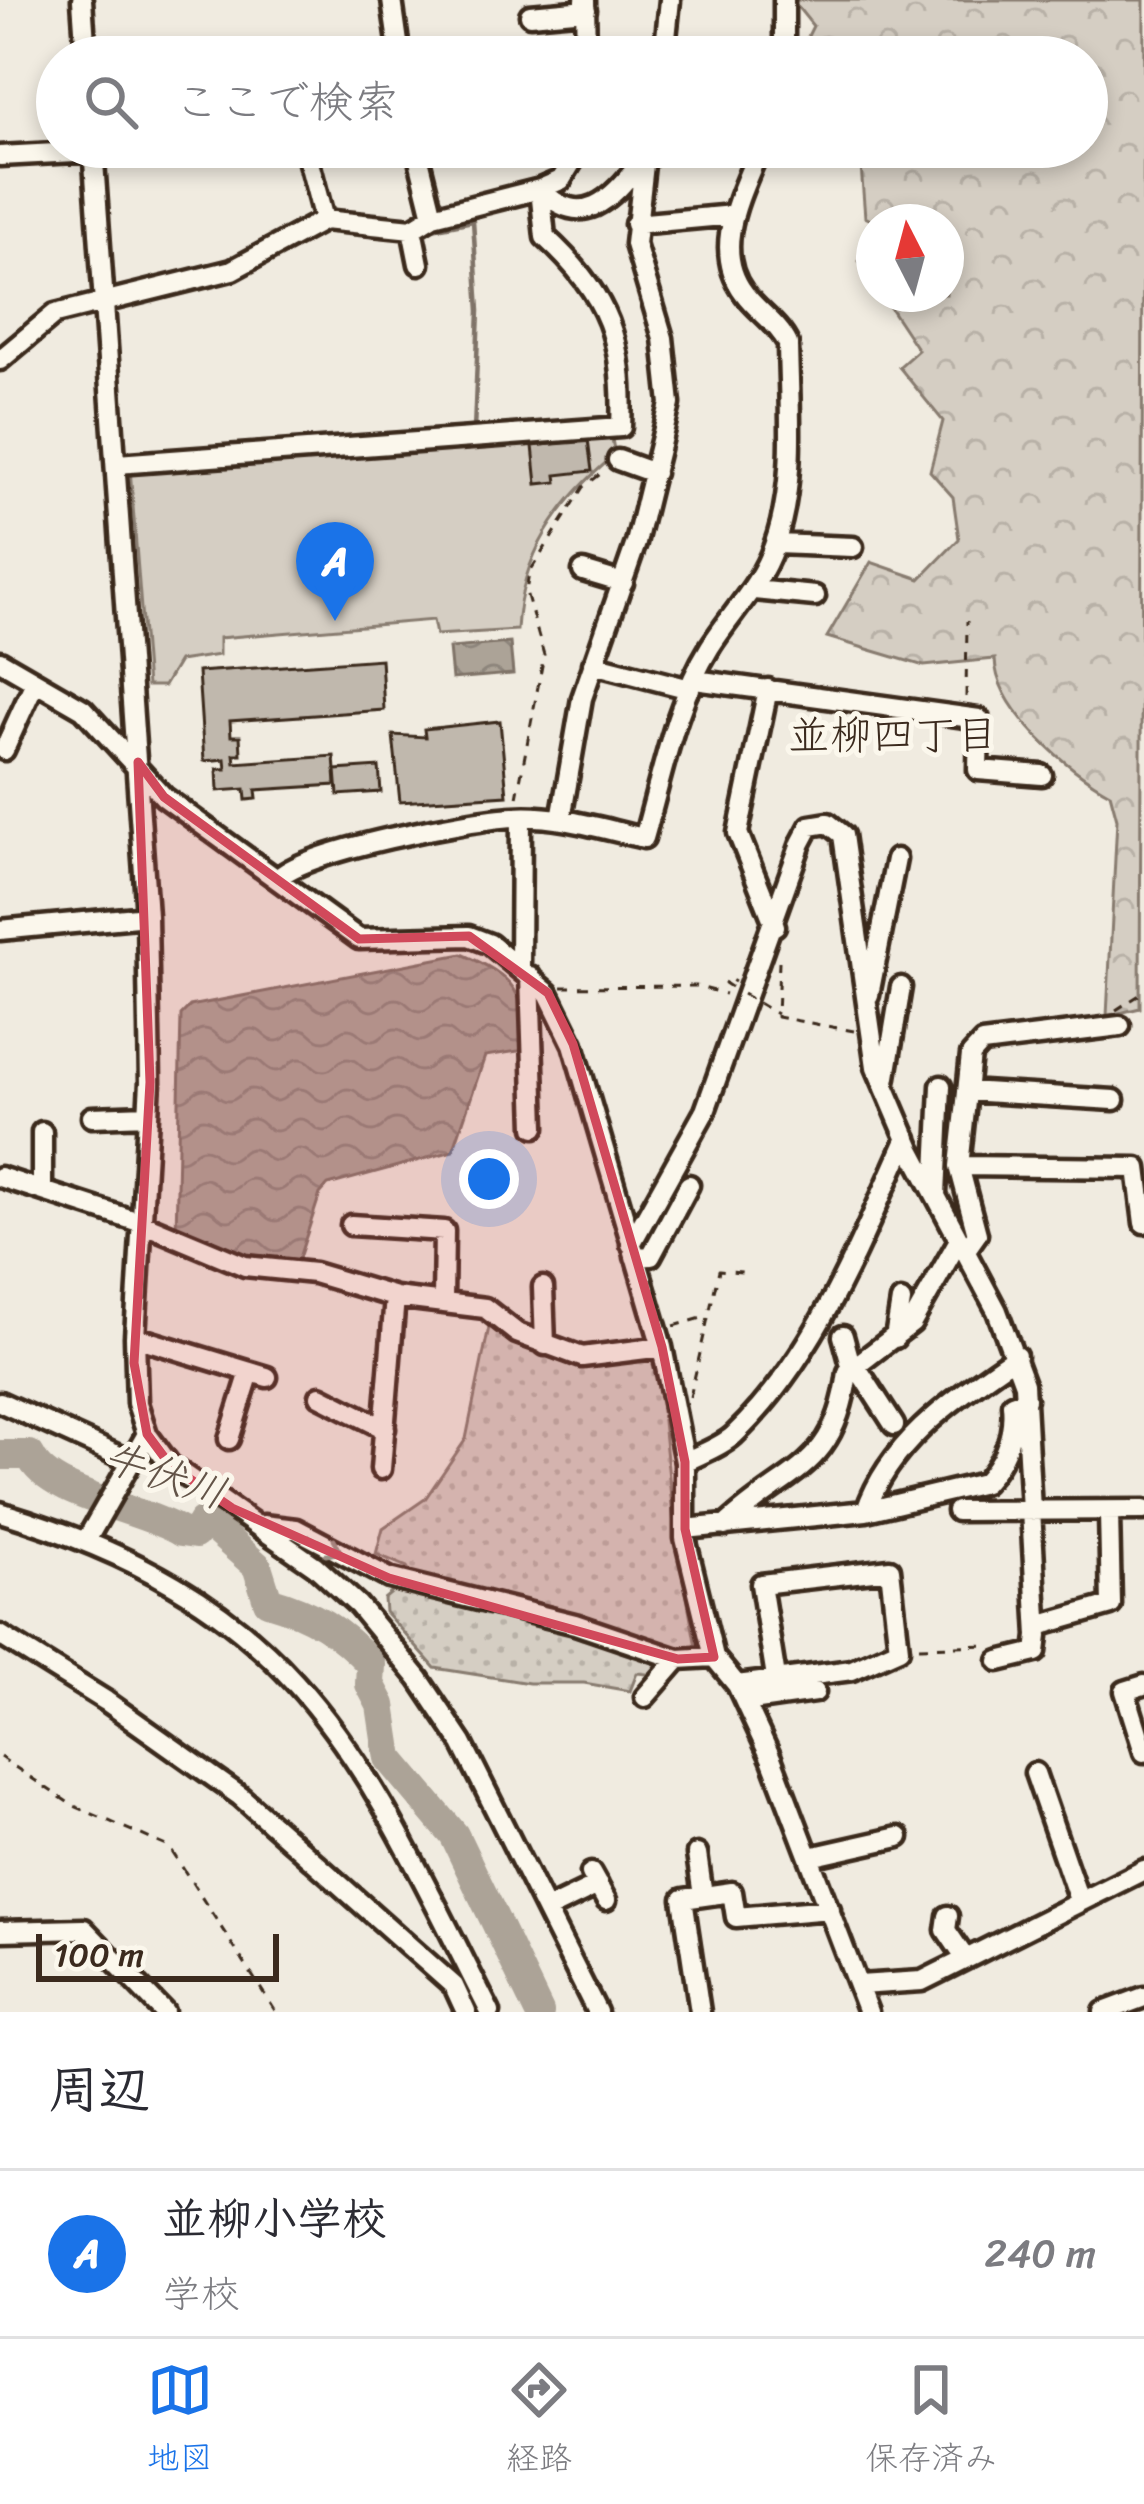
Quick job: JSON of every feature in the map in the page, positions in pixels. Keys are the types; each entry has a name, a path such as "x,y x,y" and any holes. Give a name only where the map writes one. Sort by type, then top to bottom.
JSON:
{"street":[{"path":"82,0 85,36"},
{"path":"392,0 397,36"},
{"path":"666,36 670,0"},
{"path":"784,0 784,36"},
{"path":"530,15 585,5 586,36"},
{"path":"0,156 36,153"},
{"path":"94,168 147,916 148,1114 135,1337 137,1403 147,1434 170,1465 258,1524 358,1605 419,1679 462,1743 597,2012"},
{"path":"307,168 324,220"},
{"path":"421,168 433,216"},
{"path":"0,360 40,322 232,270 324,220 412,229 433,216 540,189 561,180 568,168"},
{"path":"540,189 556,205 595,208 612,200 634,168"},
{"path":"561,819 593,664 623,584 670,404 668,366 642,279 635,224 641,168"},
{"path":"278,878 299,863 330,854 517,817 561,819 644,838 692,685 710,647 754,590 776,544 788,478 788,344 740,289 731,268 734,214 752,168"},
{"path":"117,464 621,428 624,371 604,311 585,274 544,237 540,189"},
{"path":"635,224 734,214"},
{"path":"412,229 418,264"},
{"path":"618,460 654,473"},
{"path":"776,544 853,547"},
{"path":"583,571 623,584"},
{"path":"754,590 815,596"},
{"path":"0,661 83,709 138,762 164,797 359,939 469,936 525,971 548,993 573,1044 663,1338 685,1462 685,1529 714,1658 741,1694 810,1857 868,2012"},
{"path":"593,664 692,685 768,688 979,719 978,770 1042,776"},
{"path":"4,750 35,682"},
{"path":"768,688 738,833 775,926"},
{"path":"517,817 535,1127"},
{"path":"633,1250 705,1112 801,843 810,826 828,824 843,835 864,1005 884,1086 1016,1356 1026,1399 1038,1631"},
{"path":"864,1005 896,859"},
{"path":"0,930 147,916"},
{"path":"884,1086 901,987"},
{"path":"725,1526 830,1441 854,1367 912,1323 962,1245 977,1234 958,1166 971,1055 982,1043 1115,1027"},
{"path":"936,1195 941,1086"},
{"path":"967,1091 1114,1100"},
{"path":"92,1117 148,1114"},
{"path":"41,1132 42,1190"},
{"path":"685,1462 732,1437 793,1363 832,1303 907,1138"},
{"path":"958,1166 1140,1168 1144,1223"},
{"path":"0,1177 142,1223 244,1266 314,1273 395,1298 485,1308 517,1333 598,1358 663,1338"},
{"path":"633,1250 651,1256 689,1184"},
{"path":"351,1225 444,1231 443,1302"},
{"path":"543,1287 545,1345"},
{"path":"381,1468 395,1298"},
{"path":"894,1341 901,1301"},
{"path":"843,1336 854,1367 894,1425"},
{"path":"135,1337 258,1374 229,1439"},
{"path":"866,1511 874,1486 908,1441 1016,1356"},
{"path":"320,1396 385,1429"},
{"path":"685,1529 866,1511 984,1483 997,1469 1014,1425 1012,1404 1026,1399"},
{"path":"0,1402 126,1464"},
{"path":"88,1536 147,1434"},
{"path":"957,1511 1109,1514 1144,1510"},
{"path":"0,1512 88,1536 208,1604 319,1706 392,1817 490,2012"},
{"path":"1004,1655 1038,1631 1111,1605 1109,1514"},
{"path":"258,1524 296,1529 389,1578 575,1624 679,1659 714,1658"},
{"path":"741,1694 776,1678 852,1670 909,1648 890,1569 761,1584 776,1678"},
{"path":"358,1605 389,1578"},
{"path":"0,1635 106,1701 240,1796 454,1986 466,2012"},
{"path":"647,1686 679,1659"},
{"path":"1144,1685 1125,1691 1144,1752"},
{"path":"741,1694 815,1692"},
{"path":"1035,1773 1078,1900"},
{"path":"810,1857 899,1837"},
{"path":"697,1854 703,1896"},
{"path":"859,1985 922,1981 1144,1870"},
{"path":"546,1910 598,1886"},
{"path":"700,2012 683,1899 732,1892 736,1917 830,1909"},
{"path":"948,1916 946,1930 954,1949 965,1958"},
{"path":"0,1931 84,1930 164,2012"},
{"path":"1103,2012 1144,1997"}],"path":[{"path":"517,817 544,656 526,592 529,573 584,487 618,460"},
{"path":"964,717 968,621"},
{"path":"775,956 777,1014"},
{"path":"552,987 696,986 741,997 777,1014 861,1033"},
{"path":"1115,1027 1122,1004 1144,992"},
{"path":"686,1403 719,1270 743,1272"},
{"path":"663,1338 706,1316"},
{"path":"909,1648 966,1643 1004,1655"},
{"path":"0,1757 73,1805 169,1847 276,2012"}],"highlighted area":[{"path":"138,762 164,797 359,939 469,936 548,993 573,1044 662,1347 685,1462 685,1529 714,1657 678,1659 389,1578 232,1508 170,1465 147,1434 134,1363 150,1082"}],"green space":[{"path":"792,0 1144,0 1140,1008 1107,1016 1117,819 1110,793 1056,754 1021,718 999,678 995,659 924,666 827,637 871,562 920,579 959,539 953,497 930,471 943,421 899,367 918,350 893,312 964,312 964,204 864,204 861,168 1108,168 1108,36 808,36 813,26"},
{"path":"611,434 615,455 560,511 535,554 517,630 436,635 433,620 219,638 219,655 179,661 164,686 147,686 130,468"},
{"path":"490,1322 552,1355 656,1355 674,1525 696,1647 668,1649 564,1611 413,1577 407,1567 376,1554 383,1528 425,1499 466,1439"},
{"path":"396,1589 581,1633 666,1662 657,1675 637,1673 630,1691 584,1683 529,1683 435,1668 385,1612 384,1599"}],"water":[{"path":"510,643 513,674 452,679 449,648"},
{"path":"462,954 494,971 514,989 523,1014 525,1050 485,1056 453,1151 328,1185 320,1194 296,1267 246,1261 176,1234 181,1015 190,1006"}],"building":[{"path":"588,440 592,471 556,475 557,482 537,484 533,446"},
{"path":"381,659 384,710 230,721 231,736 240,736 241,754 234,754 235,763 334,756 336,785 256,790 257,799 246,800 245,789 218,791 217,769 226,769 225,759 204,761 198,672"},
{"path":"500,721 507,795 400,802 393,735 425,737 424,729"},
{"path":"379,767 381,792 338,795 336,770"}],"waterway":[{"path":"412,168 422,209"},
{"path":"427,230 473,221 479,311 474,430"},
{"name":"牛伏川","path":"0,1455 30,1455 55,1481 181,1532 195,1534 202,1522 212,1526 257,1566 268,1601 324,1625 371,1664 370,1684 381,1705 389,1758 454,1835 539,2012"}],"place":[{"name":"並柳小学校","path":"335,621"}],"district":[{"name":"並柳四丁目","path":"893,735"}]}
